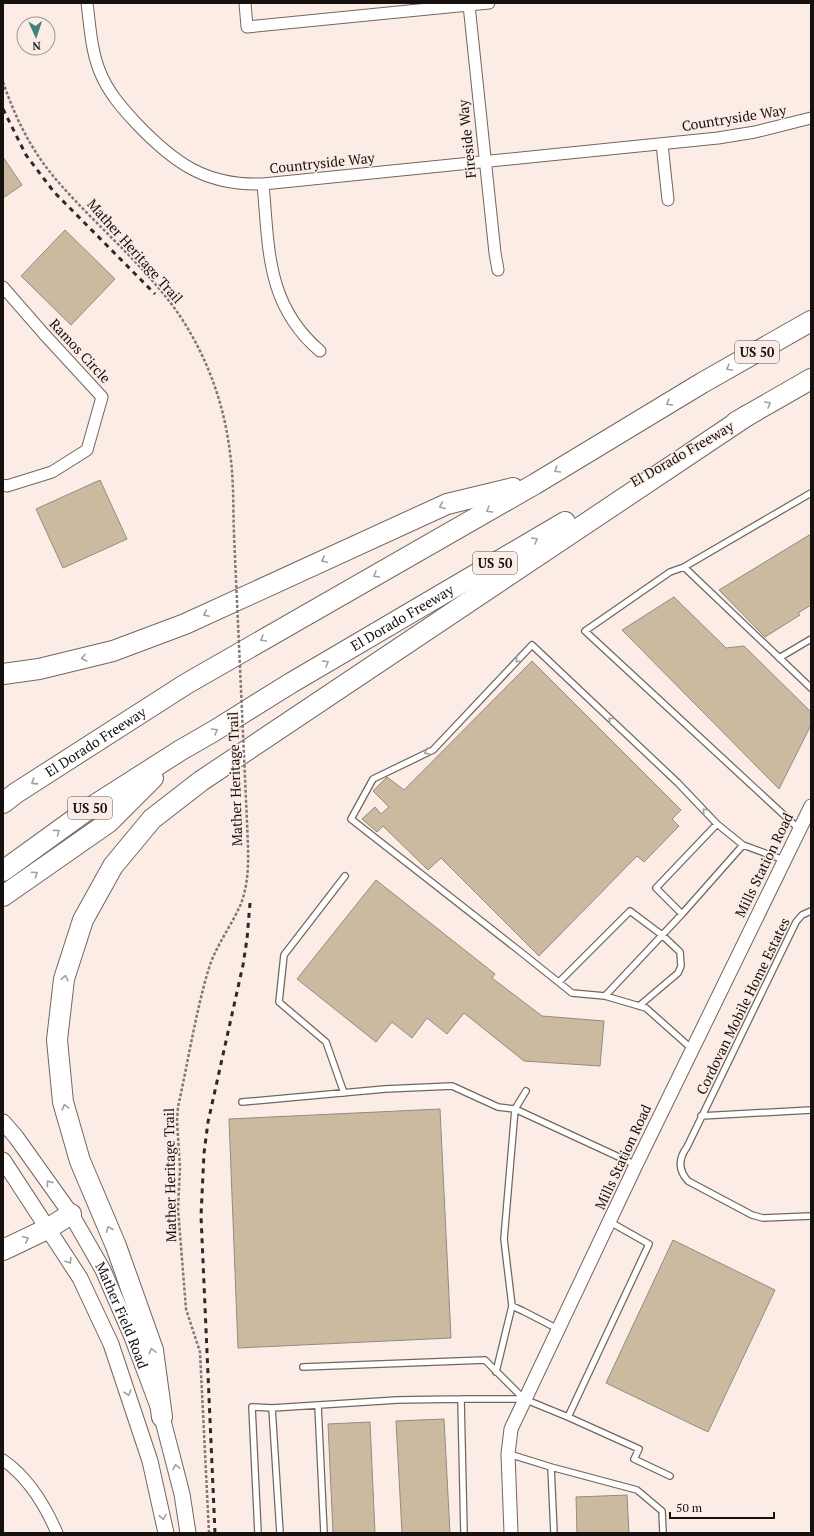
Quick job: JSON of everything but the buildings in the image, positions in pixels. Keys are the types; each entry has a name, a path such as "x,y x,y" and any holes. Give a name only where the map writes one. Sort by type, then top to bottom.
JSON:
{"highway":[{"name":"El Dorado Freeway","path":"3,803 16,793 186,684 535,484 702,383 811,321"},
{"name":"El Dorado Freeway","path":"3,871 90,808 291,683 811,379"},
{"path":"162,1417 153,1350 116,1246 80,1161 63,1102 57,1040 64,979 83,920 113,866 152,819 201,781 748,415"},
{"path":"3,674 40,669 113,651 185,624 447,504 535,484"},
{"path":"3,896 109,822 181,750"},
{"path":"3,1250 49,1228 71,1214"}],"main road":[{"name":"Mather Field Road","path":"3,1122 71,1214 103,1270 132,1337 162,1417 182,1494 188,1533"},
{"name":"Mather Field Road","path":"3,1160 49,1228 80,1278 111,1344 150,1462 166,1533"}],"street":[{"name":"Countryside Way","path":"87,3 91,40 100,72 106,86 116,100 149,137 175,159 202,175 232,183 262,184 718,138 755,132 811,118"},
{"path":"245,3 247,27 489,3"},
{"name":"Fireside Way","path":"469,5 498,270"},
{"path":"662,144 668,200"},
{"path":"262,184 270,257 277,287 289,315 308,340 320,351"},
{"name":"Ramos Circle","path":"3,288 102,397 86,450 52,472 7,486 3,485"},
{"name":"Mills Station Road","path":"511,1533 508,1454 511,1429 636,1165 811,806"},
{"path":"3,1460 28,1483 48,1511 57,1533"}],"lane":[{"path":"799,829 585,631 670,572 684,567 811,493"},
{"path":"684,567 811,688"},
{"path":"779,658 811,639"},
{"path":"692,1049 646,1008 605,996 572,994 559,982 351,819 372,779 433,750 532,645 678,783 717,824 743,845 784,860"},
{"path":"682,914 656,888 717,824"},
{"path":"605,996 682,914 743,845"},
{"path":"344,1093 326,1042 278,1002 284,955 345,876"},
{"path":"559,982 630,911 662,935 680,952 681,966 678,973 639,1006"},
{"name":"Cordovan Mobile Home Estates","path":"811,911 802,915 796,922 682,1153 680,1161 680,1168 683,1176 688,1181 752,1215 763,1218 811,1216"},
{"path":"242,1102 344,1093 452,1086 498,1107 515,1108 636,1165"},
{"path":"496,1372 512,1306 504,1239 515,1108 526,1091"},
{"name":"Cordovan Mobile Home Estates","path":"701,1116 811,1110"},
{"path":"568,1417 649,1244 610,1222"},
{"path":"512,1306 558,1329"},
{"path":"303,1367 485,1360 524,1399"},
{"path":"258,1533 252,1407 272,1408 461,1398 524,1399 639,1449 634,1459 670,1476"},
{"path":"461,1398 464,1533"},
{"path":"318,1405 324,1533"},
{"path":"272,1408 280,1533"},
{"path":"508,1454 637,1490 662,1511 663,1533"},
{"path":"551,1467 554,1533"}],"path":[{"name":"Mather Heritage Trail","path":"3,82 19,124 35,151 59,184 148,276 173,306 191,333 212,377 224,418 230,454 248,864 244,892 240,905 215,950 208,971 178,1108 177,1121 180,1168 178,1209 186,1309 200,1352 209,1533"}],"railway":[{"path":"3,109 26,155 54,192 155,294"},
{"path":"215,1533 201,1216 204,1153 208,1122 243,965 250,903"}]}
